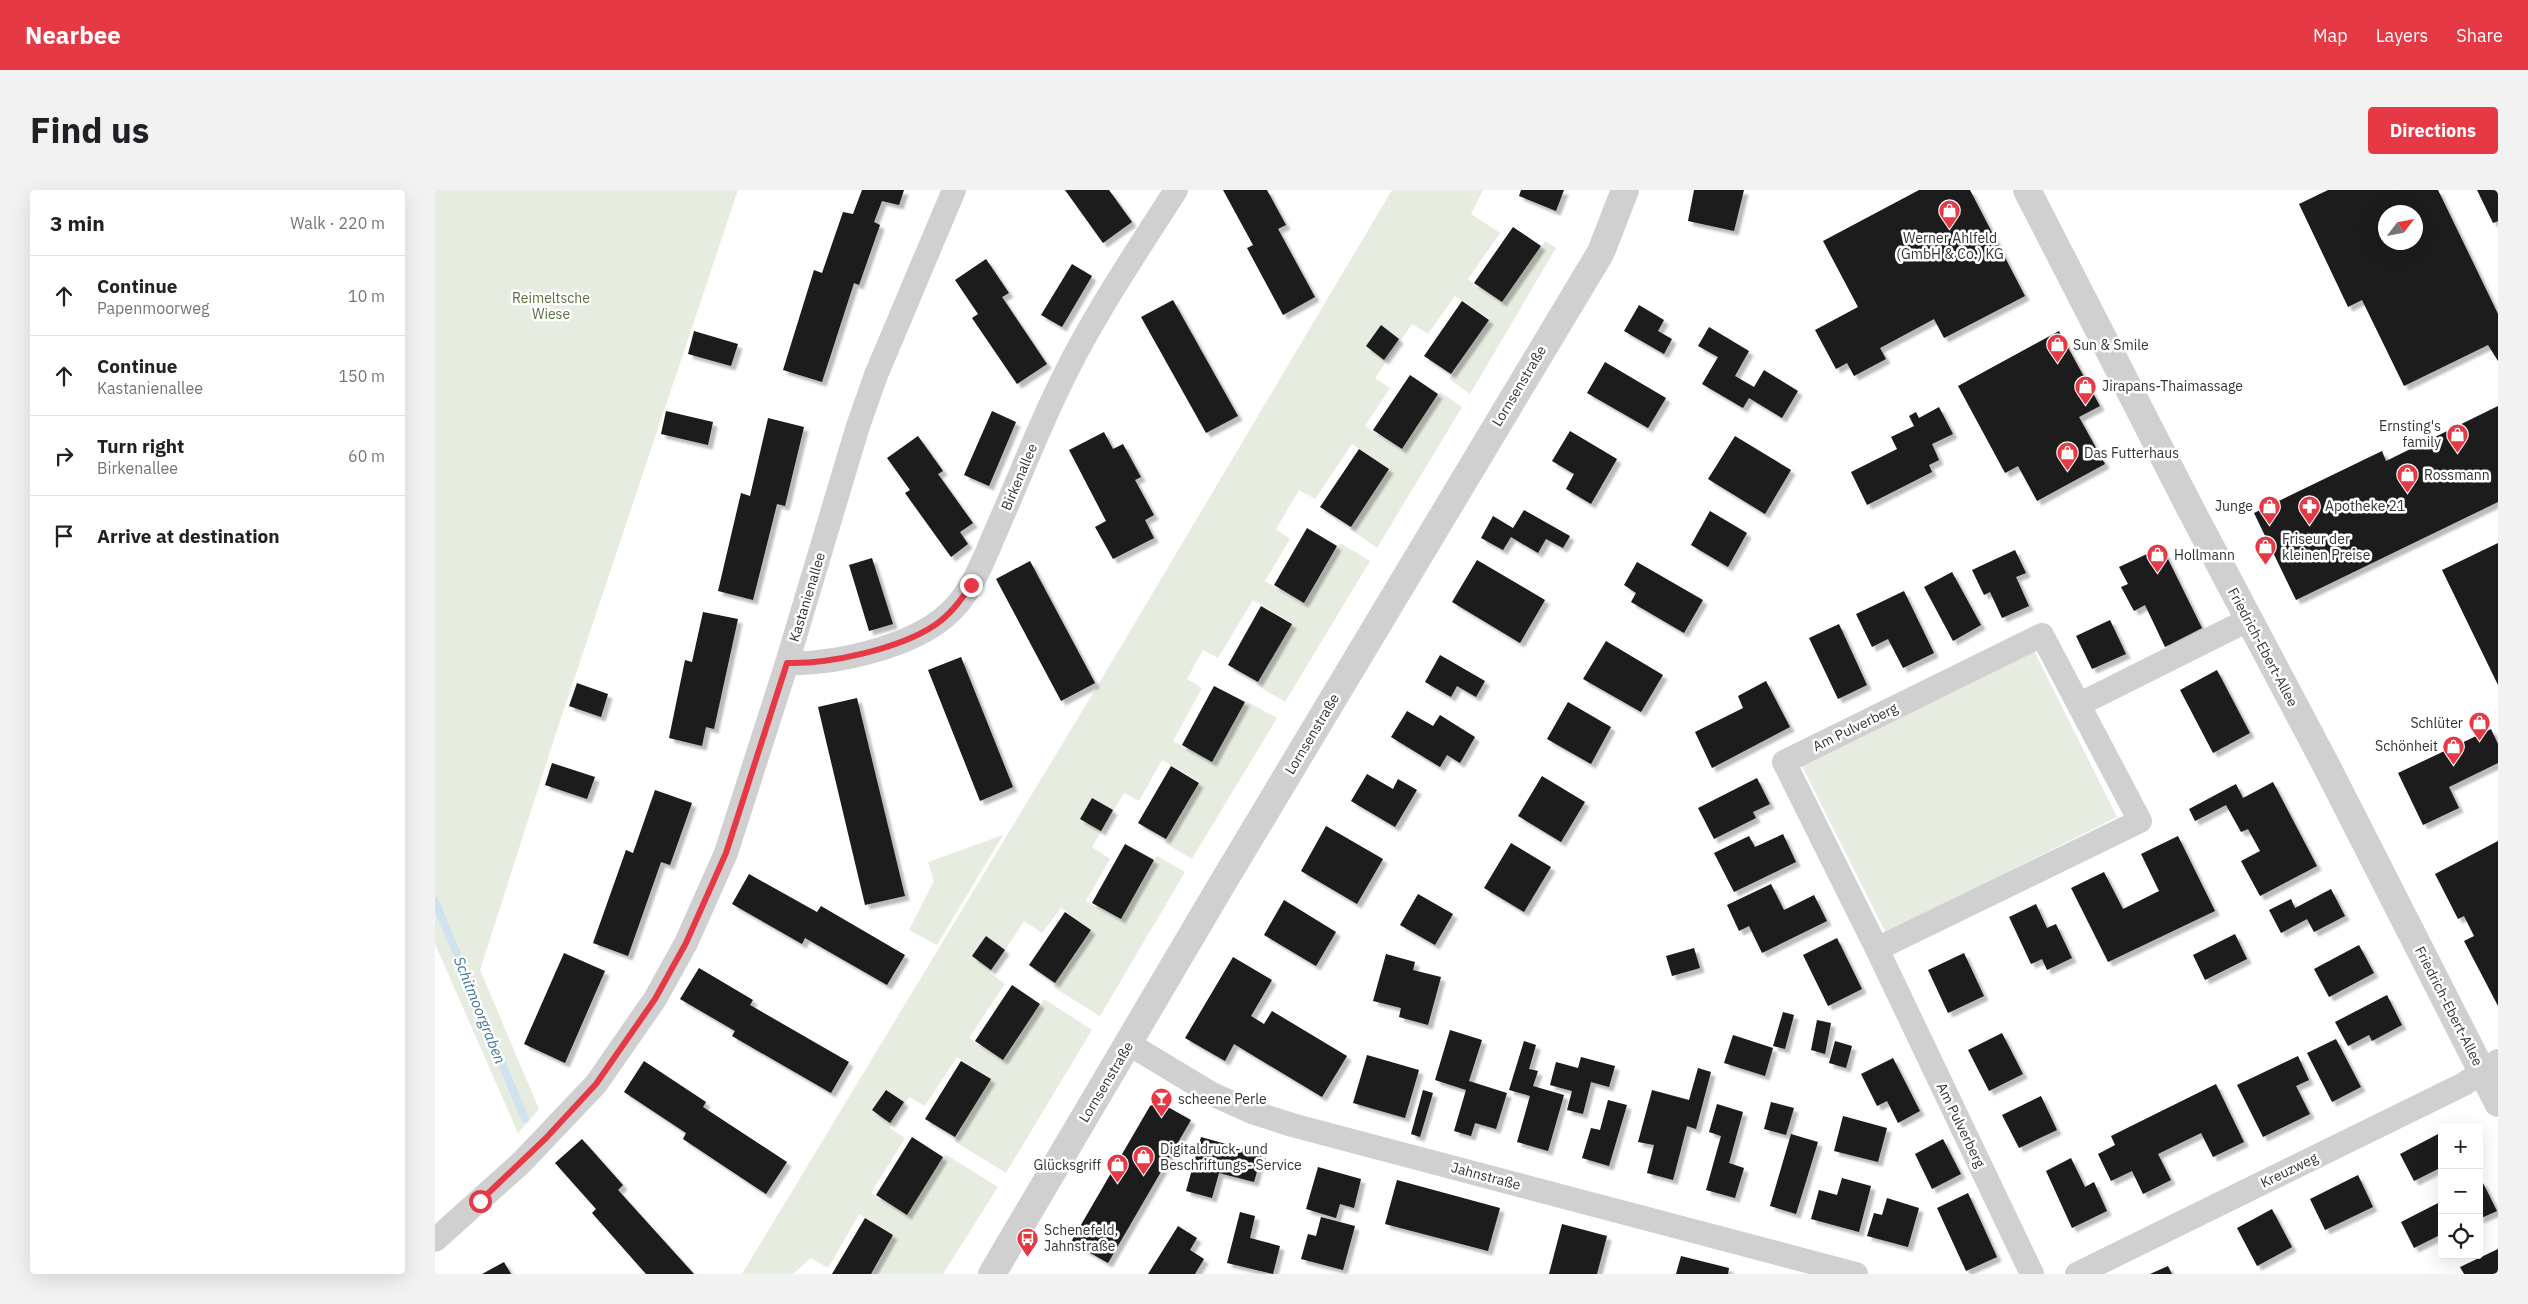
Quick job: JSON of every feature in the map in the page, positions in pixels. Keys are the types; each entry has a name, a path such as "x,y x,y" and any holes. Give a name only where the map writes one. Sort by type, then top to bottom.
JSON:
{"street":[{"name":"Kastanienallee","path":"435,1240 521,1163 596,1084 655,999 686,943 726,853 787,663 858,426 876,375 954,190"},
{"name":"Birkenallee","path":"787,663 823,662 893,643 935,625 960,602 984,560 1055,395 1074,356 1177,190"},
{"name":"Lornsenstraße","path":"992,1274 1222,884 1601,252 1625,190"},
{"name":"Friedrich-Ebert-Allee","path":"2027,190 2248,620 2490,1066 2498,1103"},
{"path":"2080,704 2248,620"},
{"name":"Am Pulverberg","path":"1877,949 2140,821 2042,635 1784,762 1877,949 2032,1274"},
{"name":"Jahnstraße","path":"1129,1044 1212,1094 1251,1112 1292,1125 1856,1274"},
{"name":"Kreuzweg","path":"2077,1274 2464,1084 2490,1066"}],"green space":[{"name":"Reimeltsche Wiese","path":"435,190 738,190 555,736 480,970 539,1109 518,1133 435,944"},
{"path":"1392,190 1483,190 1471,214 1500,233 1468,279 1502,303 1545,241 1556,248 1470,394 1449,379 1490,319 1455,296 1428,334 1412,324 1375,378 1390,388 1365,426 1402,450 1440,392 1462,407 1377,548 1350,529 1390,469 1352,444 1315,499 1299,490 1276,529 1290,539 1265,581 1304,604 1340,543 1370,561 1285,702 1257,685 1292,623 1253,600 1218,658 1203,650 1187,679 1202,688 1173,741 1212,762 1246,701 1277,718 1192,859 1165,843 1200,782 1162,760 1139,801 1124,793 1092,847 1110,859 1086,901 1121,920 1157,856 1185,872 1100,1016 1053,987 1092,930 1061,908 1042,933 1024,921 990,973 1005,984 969,1038 1004,1061 1044,999 1092,1030 1006,1173 954,1141 991,1079 957,1057 925,1106 909,1097 890,1128 905,1138 871,1193 907,1215 945,1154 998,1187 943,1274 872,1274 894,1235 859,1214 828,1268 811,1258 793,1274 742,1274 1110,665"},
{"path":"2034,651 2117,817 1886,933 1802,766"},
{"path":"1003,835 937,945 909,930 934,881 928,862"}],"building":[{"path":"862,190 904,190 899,205 882,201 874,222 880,225 859,285 854,283 822,382 783,370 814,270 822,273 843,212 853,214"},
{"path":"1065,190 1109,190 1132,222 1103,243"},
{"path":"1223,190 1267,190 1286,225 1278,229 1315,297 1283,315 1247,248 1253,245"},
{"path":"1521,190 1564,190 1556,211 1519,196"},
{"path":"1694,190 1744,190 1734,231 1688,221"},
{"path":"1919,190 1970,190 2025,296 1944,338 1934,319 1880,348 1886,359 1854,376 1847,363 1836,369 1815,330 1858,307 1823,241"},
{"path":"2328,190 2438,190 2498,314 2498,361 2488,345 2404,386 2362,300 2348,307 2299,204"},
{"path":"2477,190 2498,190 2498,221 2493,223"},
{"path":"1513,227 1541,246 1502,302 1474,283"},
{"path":"986,259 1009,293 1002,297 1047,364 1017,384 972,318 978,314 955,280"},
{"path":"1072,264 1092,276 1062,327 1041,315"},
{"path":"1173,300 1238,416 1206,433 1141,317"},
{"path":"1462,301 1489,320 1451,374 1424,356"},
{"path":"1639,305 1664,320 1658,331 1672,339 1664,354 1624,331"},
{"path":"1381,325 1399,339 1384,360 1366,346"},
{"path":"1709,327 1749,351 1735,376 1754,387 1764,370 1798,391 1782,418 1749,398 1743,408 1702,384 1718,357 1698,346"},
{"path":"694,331 738,344 731,366 688,354"},
{"path":"2059,331 2100,406 2079,417 2105,464 2037,501 2018,466 2005,473 1958,386"},
{"path":"1605,362 1666,398 1648,428 1587,393"},
{"path":"1410,375 1438,394 1402,449 1373,430"},
{"path":"2498,406 2498,502 2296,600 2254,513 2382,451 2386,461"},
{"path":"1939,407 1953,434 1932,444 1939,460 1929,465 1932,472 1867,505 1851,472 1897,449 1891,437 1914,426 1909,416 1916,412 1919,418"},
{"path":"666,411 713,422 708,445 661,434"},
{"path":"992,411 1016,422 989,486 964,475"},
{"path":"768,418 804,427 785,506 777,504 753,600 718,591 741,493 750,496"},
{"path":"1570,431 1617,459 1591,504 1566,489 1574,474 1552,461"},
{"path":"1104,432 1113,449 1123,444 1141,477 1135,480 1154,515 1145,520 1154,538 1113,559 1095,527 1106,521 1069,450"},
{"path":"918,436 943,471 938,474 973,523 960,532 968,544 951,557 905,493 910,490 887,458"},
{"path":"1735,436 1791,470 1765,514 1708,479"},
{"path":"1359,449 1389,469 1351,527 1320,507"},
{"path":"1524,510 1570,536 1563,548 1546,539 1538,553 1511,537 1503,550 1481,538 1493,516 1513,528"},
{"path":"1710,511 1747,533 1728,567 1691,545"},
{"path":"1307,528 1337,546 1304,603 1274,585"},
{"path":"2498,543 2498,685 2442,570"},
{"path":"2162,547 2202,628 2165,647 2145,605 2134,611 2121,587 2128,584 2119,567"},
{"path":"2015,550 2026,573 2016,577 2029,606 2002,618 1990,592 1984,595 1972,570"},
{"path":"872,558 893,624 869,631 849,565"},
{"path":"1477,560 1545,600 1520,643 1452,602"},
{"path":"1030,561 1095,683 1061,701 996,579"},
{"path":"1637,562 1703,600 1684,633 1631,602 1636,593 1624,585"},
{"path":"1952,572 1981,625 1953,641 1924,587"},
{"path":"1904,591 1934,653 1903,668 1888,639 1872,647 1856,614"},
{"path":"1261,606 1292,624 1258,682 1228,665"},
{"path":"703,612 738,619 714,729 706,727 702,746 669,738 685,660 692,662"},
{"path":"2110,620 2126,654 2092,669 2076,636"},
{"path":"1839,624 1867,685 1838,699 1809,638"},
{"path":"1606,641 1663,675 1641,712 1583,679"},
{"path":"1440,655 1485,681 1476,697 1457,686 1451,697 1425,682"},
{"path":"961,657 1013,787 980,801 928,670"},
{"path":"2217,670 2250,733 2213,753 2180,690"},
{"path":"1766,681 1790,727 1712,768 1695,732 1743,708 1738,696"},
{"path":"577,683 608,694 601,717 569,706"},
{"path":"1214,686 1245,702 1212,762 1182,745"},
{"path":"857,698 905,896 865,905 818,707"},
{"path":"1568,702 1611,727 1591,764 1547,739"},
{"path":"1407,711 1433,726 1440,715 1475,737 1460,763 1447,755 1440,767 1391,737"},
{"path":"2491,729 2498,744 2498,763 2449,787 2459,808 2423,825 2398,773"},
{"path":"552,763 595,777 587,799 545,785"},
{"path":"1171,766 1199,783 1166,839 1138,823"},
{"path":"1367,774 1393,789 1398,779 1417,790 1395,827 1351,801"},
{"path":"1542,776 1585,802 1561,842 1518,816"},
{"path":"1757,778 1770,804 1753,812 1756,818 1714,839 1698,808"},
{"path":"2273,782 2317,866 2260,896 2241,861 2260,851 2248,829 2241,832 2226,805 2195,821 2189,809 2236,784 2243,798"},
{"path":"655,790 692,803 670,865 661,862 628,956 593,943 626,850 633,853"},
{"path":"1092,798 1113,810 1101,831 1080,819"},
{"path":"1326,826 1383,859 1357,904 1301,871"},
{"path":"1783,834 1796,862 1734,892 1714,853 1749,836 1755,847"},
{"path":"2178,836 2215,911 2108,962 2071,888 2104,872 2123,909 2159,891 2141,854"},
{"path":"2498,841 2498,1006 2464,941 2474,936 2464,916 2458,919 2435,874"},
{"path":"1511,843 1551,867 1524,912 1484,888"},
{"path":"1125,844 1154,860 1121,919 1092,903"},
{"path":"749,874 817,912 821,906 905,955 887,985 805,938 802,944 732,904"},
{"path":"1771,884 1784,910 1814,895 1827,921 1762,953 1749,926 1739,931 1727,905"},
{"path":"2331,889 2345,916 2314,932 2307,919 2281,933 2269,910 2291,899 2295,908"},
{"path":"1418,894 1453,914 1435,945 1400,925"},
{"path":"1284,900 1336,932 1316,966 1264,935"},
{"path":"2036,904 2047,928 2056,924 2072,958 2047,970 2042,959 2031,964 2009,917"},
{"path":"1065,912 1091,930 1055,983 1029,965"},
{"path":"2235,934 2247,959 2205,980 2193,955"},
{"path":"986,936 1005,950 991,970 972,956"},
{"path":"1837,938 1862,989 1828,1006 1803,955"},
{"path":"2359,945 2374,973 2329,997 2314,969"},
{"path":"1694,948 1700,968 1672,976 1666,956"},
{"path":"564,953 605,971 565,1063 524,1044"},
{"path":"1964,953 1984,996 1948,1013 1928,970"},
{"path":"1386,954 1415,962 1413,970 1441,977 1428,1025 1399,1017 1401,1008 1373,1001"},
{"path":"1233,957 1272,980 1251,1016 1264,1024 1272,1011 1347,1056 1322,1097 1234,1044 1225,1061 1185,1038"},
{"path":"699,968 753,1000 750,1005 849,1062 831,1093 732,1036 735,1031 680,999"},
{"path":"1012,985 1040,1004 1003,1060 975,1041"},
{"path":"2387,995 2402,1025 2372,1041 2369,1035 2348,1046 2335,1022"},
{"path":"1783,1012 1794,1015 1785,1049 1773,1046"},
{"path":"1817,1020 1831,1023 1825,1054 1811,1050"},
{"path":"1450,1030 1482,1040 1469,1081 1507,1093 1496,1129 1475,1123 1471,1136 1454,1131 1466,1090 1435,1080"},
{"path":"2002,1033 2023,1074 1989,1091 1968,1050"},
{"path":"1733,1035 1773,1048 1765,1076 1724,1063"},
{"path":"2336,1039 2361,1087 2332,1102 2307,1053"},
{"path":"1524,1041 1536,1045 1529,1069 1538,1071 1533,1086 1564,1095 1548,1151 1517,1142 1530,1096 1509,1090"},
{"path":"1835,1041 1852,1046 1846,1068 1829,1063"},
{"path":"1367,1055 1419,1070 1405,1118 1353,1103"},
{"path":"2298,1056 2309,1080 2296,1086 2310,1114 2263,1137 2237,1085"},
{"path":"1581,1057 1615,1066 1609,1087 1591,1082 1583,1114 1567,1110 1572,1091 1550,1085 1556,1062 1578,1068"},
{"path":"1893,1058 1920,1111 1898,1123 1887,1101 1877,1106 1861,1074"},
{"path":"644,1061 706,1102 703,1107 787,1162 766,1194 683,1139 686,1133 624,1092"},
{"path":"961,1061 991,1079 955,1137 925,1119"},
{"path":"1698,1068 1711,1072 1696,1129 1687,1126 1673,1180 1647,1173 1654,1145 1638,1142 1652,1090 1689,1100"},
{"path":"2216,1084 2244,1142 2213,1157 2201,1133 2158,1154 2171,1180 2143,1194 2132,1171 2111,1181 2098,1154 2115,1145 2111,1136"},
{"path":"886,1090 904,1102 890,1123 872,1110"},
{"path":"1423,1090 1433,1093 1420,1137 1411,1134"},
{"path":"2041,1096 2057,1130 2019,1148 2002,1115"},
{"path":"1608,1100 1627,1105 1609,1166 1582,1158 1591,1128 1600,1130"},
{"path":"1159,1102 1191,1120 1108,1263 1071,1242 1150,1106"},
{"path":"1771,1102 1794,1108 1786,1135 1764,1129"},
{"path":"1717,1104 1743,1112 1729,1163 1744,1168 1735,1198 1706,1190 1721,1136 1709,1132"},
{"path":"1843,1116 1887,1128 1878,1162 1834,1151"},
{"path":"1791,1134 1818,1142 1796,1214 1770,1206"},
{"path":"2438,1134 2438,1169 2414,1181 2400,1154"},
{"path":"912,1137 943,1157 907,1215 876,1195"},
{"path":"1201,1137 1262,1154 1254,1182 1219,1173 1212,1198 1186,1191"},
{"path":"582,1139 623,1185 618,1190 694,1274 646,1274 592,1213 596,1209 555,1163"},
{"path":"1943,1139 1961,1174 1932,1189 1915,1154"},
{"path":"2071,1158 2085,1187 2094,1182 2107,1211 2072,1228 2046,1171"},
{"path":"1318,1167 1361,1179 1354,1208 1340,1204 1336,1218 1306,1209"},
{"path":"2358,1175 2373,1207 2325,1230 2310,1199"},
{"path":"1842,1178 1871,1186 1859,1232 1811,1219 1819,1190 1837,1195"},
{"path":"1397,1180 1500,1208 1488,1251 1385,1224"},
{"path":"2483,1183 2497,1211 2483,1217"},
{"path":"1968,1193 1997,1257 1966,1271 1937,1208"},
{"path":"1887,1198 1919,1208 1908,1247 1867,1236 1874,1213 1882,1215"},
{"path":"2438,1203 2438,1236 2414,1248 2401,1222"},
{"path":"2272,1209 2292,1247 2257,1266 2237,1228"},
{"path":"1240,1212 1255,1216 1250,1238 1280,1246 1273,1274 1227,1263"},
{"path":"1321,1217 1355,1226 1343,1270 1301,1259 1308,1234 1316,1236"},
{"path":"865,1218 893,1235 871,1274 832,1274"},
{"path":"1562,1224 1607,1236 1597,1274 1549,1274"},
{"path":"1178,1226 1197,1238 1190,1250 1204,1259 1195,1274 1148,1274"},
{"path":"2498,1249 2498,1274 2464,1274 2460,1267 2477,1259 2483,1259 2483,1256"},
{"path":"1681,1256 1729,1268 1728,1274 1676,1274"},
{"path":"504,1262 511,1274 482,1274"},
{"path":"2168,1266 2172,1274 2150,1274"}],"waterway":[{"name":"Schitmoorgraben","path":"435,901 525,1119"}],"place":[{"name":"Werner Ahlfeld (GmbH & Co.) KG","path":"1950,229"},
{"name":"Sun & Smile","path":"2057,364"},
{"name":"Jirapans-Thaimassage","path":"2086,405"},
{"name":"Ernsting's family","path":"2457,453"},
{"name":"Das Futterhaus","path":"2068,472"},
{"name":"Rossmann","path":"2408,494"},
{"name":"Junge","path":"2269,525"},
{"name":"Apotheke 21","path":"2309,525"},
{"name":"Friseur der kleinen Preise","path":"2266,566"},
{"name":"Hollmann","path":"2158,574"},
{"name":"Schlüter","path":"2479,742"},
{"name":"Schönheit","path":"2454,765"},
{"name":"scheene Perle","path":"1162,1118"},
{"name":"Digitaldruck- und Beschriftungs- Service","path":"1144,1176"},
{"name":"Glücksgriff","path":"1117,1184"},
{"name":"Schenefeld, Jahnstraße","path":"1028,1257"}],"route":[{"path":"480,1201 572,1112 596,1084 655,999 686,943 726,853 787,663 807,664 823,662 863,653 919,633 935,625 947,615 960,602 971,585"}]}
